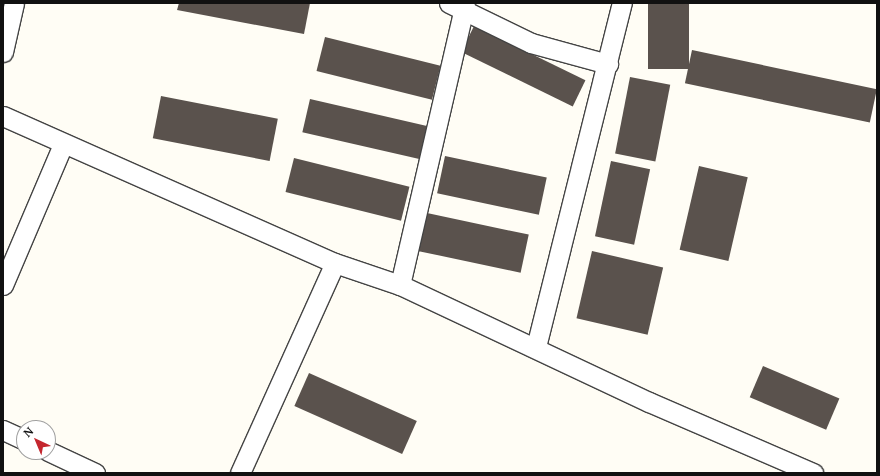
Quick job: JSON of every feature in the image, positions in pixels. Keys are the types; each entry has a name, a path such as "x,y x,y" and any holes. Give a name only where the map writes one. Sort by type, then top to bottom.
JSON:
{"lane":[{"path":"3,52 14,3"},
{"path":"536,347 608,64 622,3"},
{"path":"400,285 460,5 531,43 608,64"},
{"path":"3,116 63,144 335,263 400,285 536,347 649,402 812,473"},
{"path":"3,285 63,144"},
{"path":"240,473 335,263"},
{"path":"3,430 16,436"},
{"path":"56,455 95,473"}],"building":[{"path":"179,3 310,3 304,34 177,10"},
{"path":"648,3 689,3 689,69 648,69"},
{"path":"474,26 585,80 573,106 461,52"},
{"path":"325,37 440,66 432,100 317,71"},
{"path":"692,50 877,89 870,123 685,83"},
{"path":"630,77 670,85 655,161 615,154"},
{"path":"161,96 278,119 270,161 153,138"},
{"path":"310,99 427,126 419,159 302,132"},
{"path":"445,156 547,178 539,215 437,193"},
{"path":"294,158 409,187 401,221 286,192"},
{"path":"611,161 650,169 634,245 595,236"},
{"path":"699,166 748,177 728,261 680,250"},
{"path":"427,213 529,235 521,273 419,251"},
{"path":"592,251 663,267 648,335 576,318"},
{"path":"763,366 839,398 826,430 750,397"},
{"path":"309,373 417,421 402,454 294,406"}]}
